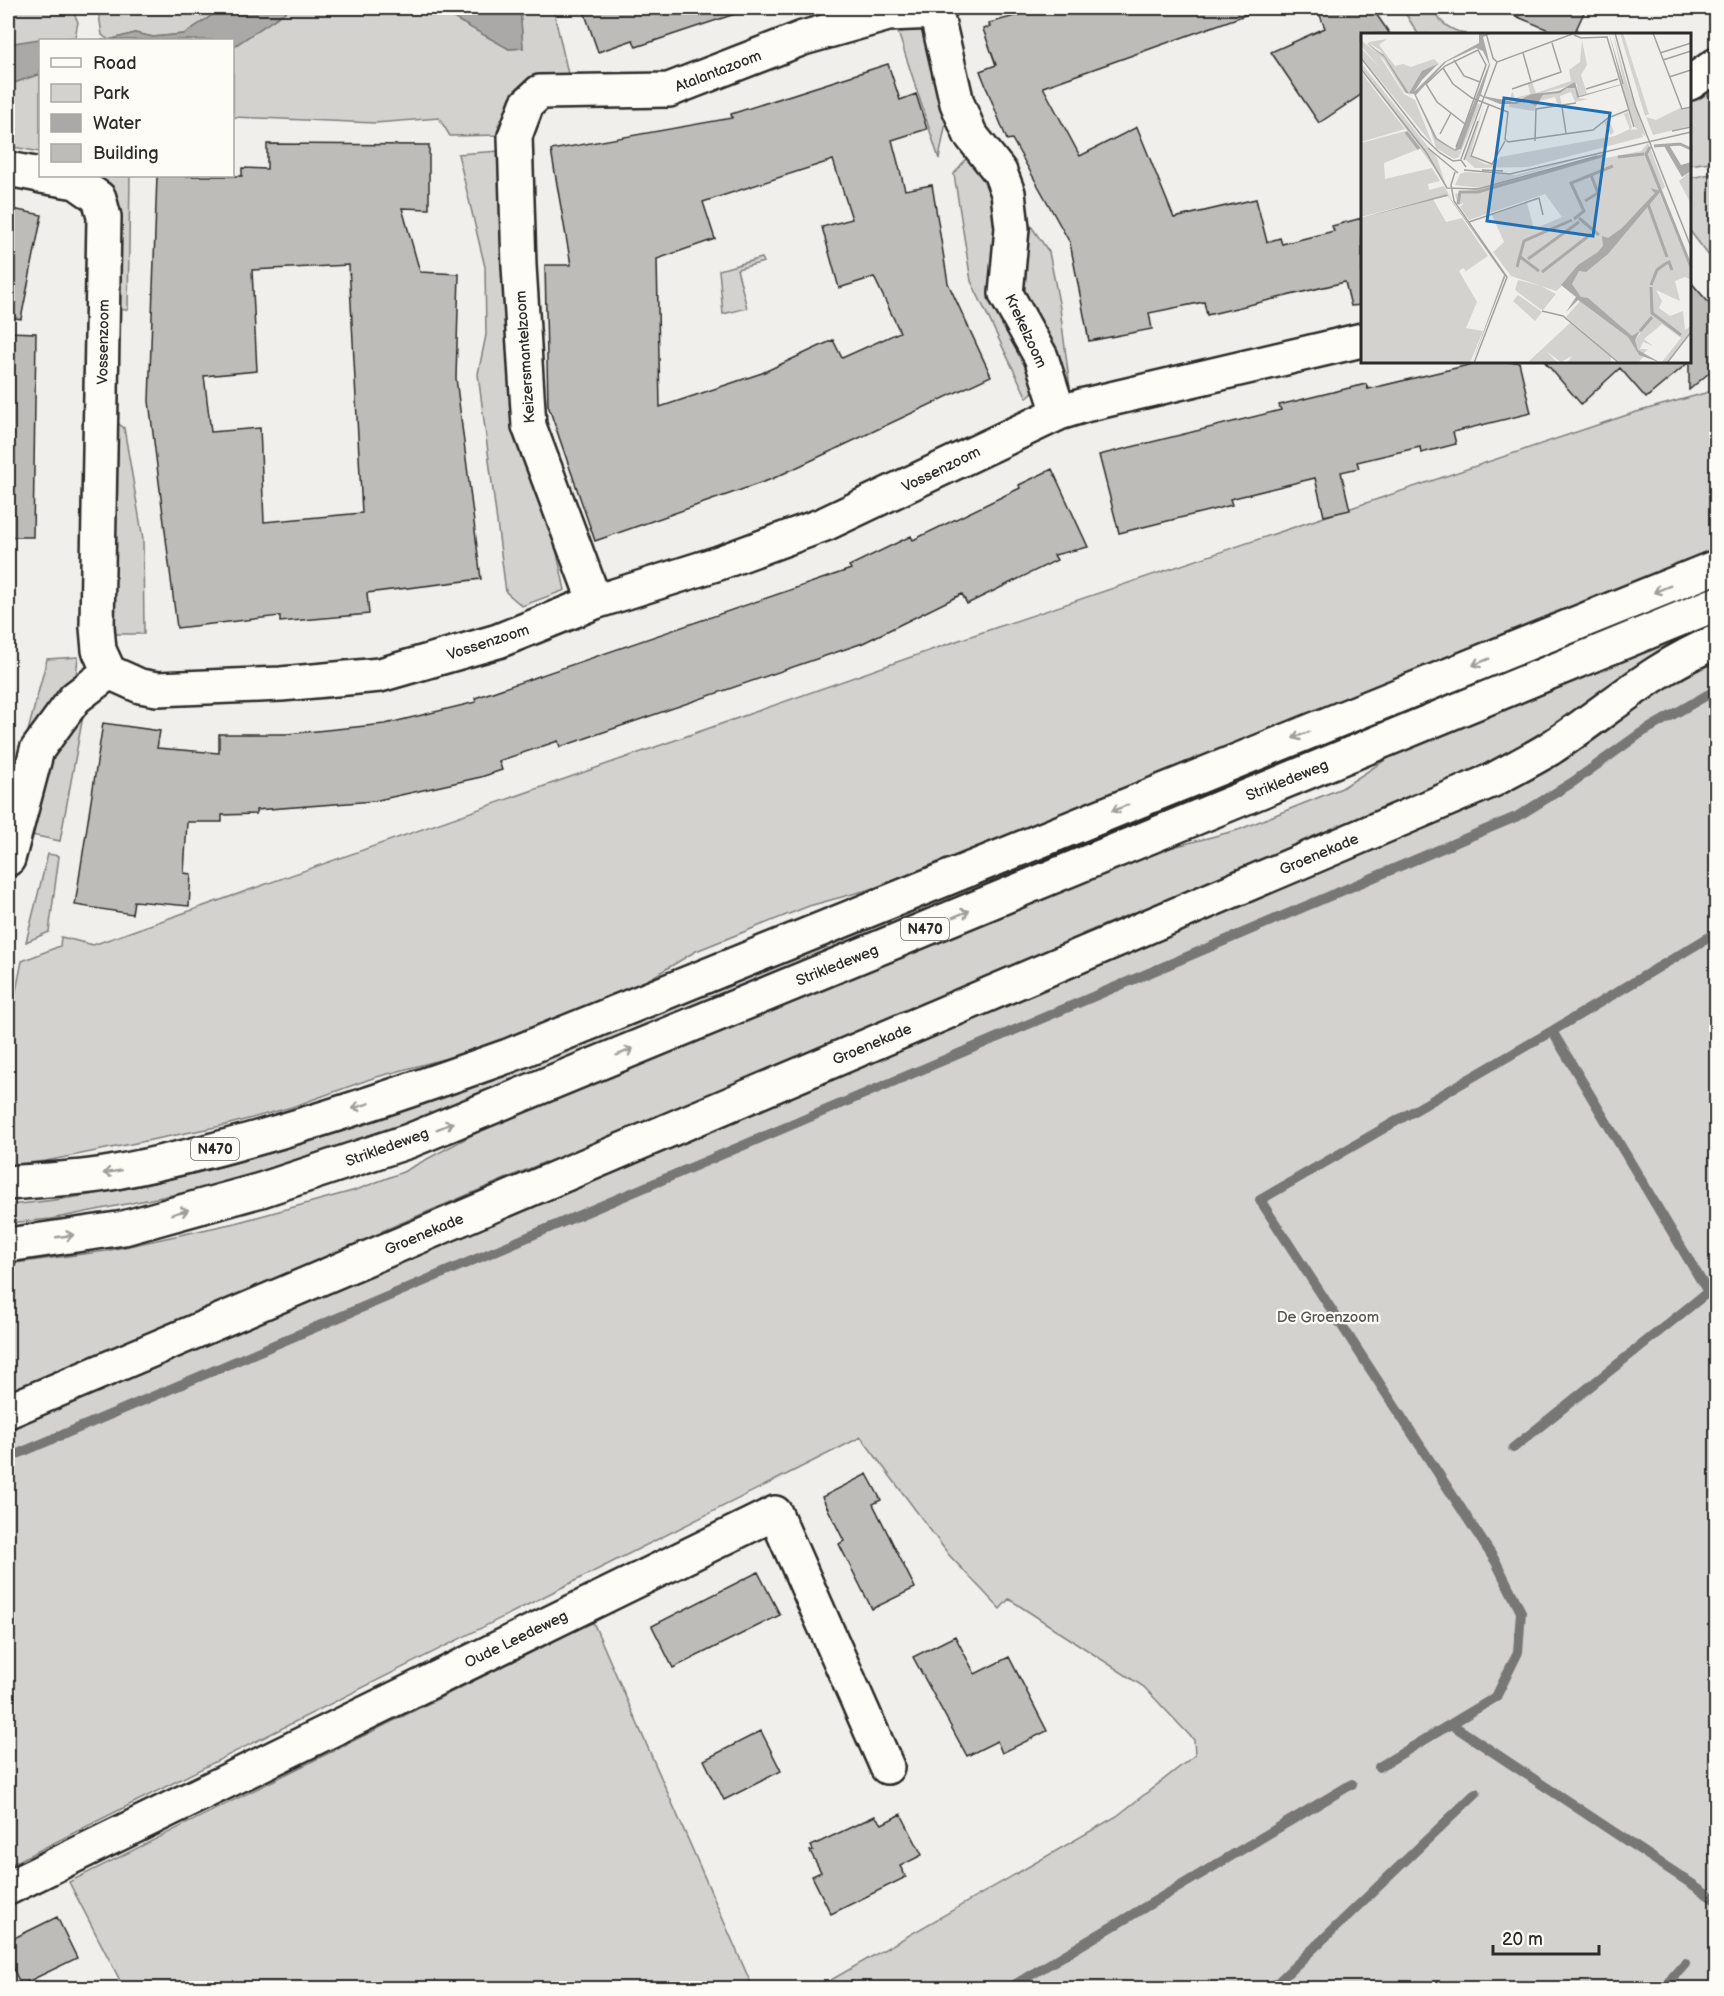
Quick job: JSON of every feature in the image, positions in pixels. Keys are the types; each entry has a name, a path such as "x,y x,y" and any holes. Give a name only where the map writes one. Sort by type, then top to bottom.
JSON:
{"street":[{"name":"Atalantazoom","path":"515,136 527,104 540,92 669,90 803,38 888,14 938,10"},
{"name":"Krekelzoom","path":"938,10 957,103 970,134 1000,172 1008,193 1012,228 1006,294 1041,357 1059,413"},
{"path":"1691,81 1716,65"},
{"name":"Keizersmantelzoom","path":"515,136 519,266 529,426 595,602"},
{"name":"Vossenzoom","path":"8,169 39,176"},
{"name":"Vossenzoom","path":"47,177 76,182 99,198 104,217 97,627 99,650 109,672 140,686 157,689 281,684 380,675 498,641 595,602 719,563 825,524 1059,413 1361,340"},
{"name":"N470","path":"8,1183 110,1173 258,1139 508,1056 1716,567"},
{"name":"Strikledeweg","path":"8,1245 124,1228 261,1190 410,1141 1716,604"},
{"name":"Groenekade","path":"8,1412 1493,780 1550,748 1598,713 1691,652 1716,642"},
{"path":"8,858 37,750 75,698 109,672"},
{"name":"Oude Leedeweg","path":"8,1888 775,1513 887,1767"}],"green space":[{"path":"8,8 71,8 78,22 75,37 8,44"},
{"path":"98,8 223,8 184,34 153,37 135,33 113,39 102,35"},
{"path":"291,8 433,8 455,15 509,49 523,48 520,8 553,8 569,78 532,78 498,125 501,135 450,136 439,118 375,123 234,117 234,46"},
{"path":"1402,8 1433,8 1438,18 1446,25 1463,33 1417,33"},
{"path":"932,28 949,106 939,159 898,32"},
{"path":"39,74 39,152 8,146 8,85"},
{"path":"1705,90 1716,109 1716,161 1691,165 1691,98"},
{"path":"500,151 550,521 565,590 522,606 506,592 478,374 486,335 485,267 458,154"},
{"path":"971,152 994,190 1038,386 1027,398 971,281 954,174"},
{"path":"1716,173 1716,265 1691,232 1691,178"},
{"path":"97,177 130,177 128,310 116,309 118,198 110,183"},
{"path":"1031,226 1049,252 1060,308 1070,388 1062,387 1021,294 1021,236"},
{"path":"762,258 764,262 737,269 747,308 723,314 719,270"},
{"path":"1716,390 1716,554 929,873 809,906 696,951 608,1004 533,1035 373,1078 292,1107 226,1125 46,1161 8,1165 8,1016 11,1016 22,961 60,946 61,937 93,945 968,637 1633,413"},
{"path":"115,421 124,428 143,539 144,634 111,634"},
{"path":"1716,579 1716,590 410,1125 237,1182 51,1219 8,1223 8,1205 105,1192 200,1172 247,1160 386,1117"},
{"path":"1716,613 1716,629 1547,734 1483,769 1082,934 1082,940 548,1167 545,1162 382,1231 378,1240 8,1397 8,1264 106,1251 235,1223 356,1190 403,1172 556,1090 1116,862 1238,830 1342,788 1419,738"},
{"path":"78,657 75,687 28,731 47,659"},
{"name":"De Groenzoom","path":"1716,658 1716,1988 817,1988 1117,1816 1195,1755 1194,1740 1144,1687 1009,1599 1000,1609 949,1555 861,1437 8,1866 8,1425 1485,797 1673,677"},
{"path":"83,716 60,841 27,834 49,752"},
{"path":"48,854 59,856 49,932 26,942"},
{"path":"593,1622 753,1988 124,1988 69,1882"}],"water":[{"path":"223,8 291,8 234,46 234,39 113,39 135,33 153,37 184,34"},
{"path":"433,8 520,8 523,48 509,49 455,19 454,15"},
{"path":"39,39 39,74 8,85 8,44"}],"building":[{"path":"583,8 737,8 738,13 636,47 633,40 598,52"},
{"path":"1044,8 1251,8 1251,13 1043,87 1080,156 1137,127 1174,218 1256,199 1267,242 1280,238 1282,244 1334,231 1332,226 1361,218 1361,305 1351,306 1345,282 1207,315 1204,302 1149,313 1152,329 1089,341 1070,243 1012,139 1007,140 980,71 996,65 983,29 990,27 989,23"},
{"path":"1317,8 1372,8 1389,33 1361,33 1361,95 1319,123 1271,52 1325,28"},
{"path":"1497,8 1586,8 1574,33 1556,33"},
{"path":"888,64 900,100 916,94 927,129 892,140 905,190 932,185 948,283 991,376 772,479 595,541 548,405 545,265 571,265 551,150 732,118 731,114","holes":["833,160 852,219 822,227 839,288 874,277 900,332 842,358 833,340 762,373 660,407 657,259 715,239 703,202"]},
{"path":"267,144 429,145 429,209 402,208 420,272 459,274 456,378 481,579 367,593 369,614 280,622 280,616 177,628 149,401 157,177 234,177 242,176 242,168 267,169","holes":["349,265 362,513 264,522 260,428 211,432 204,376 257,371 252,270"]},
{"path":"8,208 42,215 21,319 8,317"},
{"path":"1691,282 1716,311 1716,367 1689,390"},
{"path":"8,332 36,333 33,537 8,537"},
{"path":"1477,363 1519,363 1531,413 1453,432 1456,444 1421,453 1420,447 1357,462 1359,468 1341,472 1350,510 1324,516 1315,478 1230,499 1232,505 1119,533 1099,455 1281,410 1279,405 1366,384 1368,389"},
{"path":"1546,363 1688,363 1646,398 1620,368 1581,404"},
{"path":"1052,469 1088,547 1054,555 1057,560 967,604 962,594 863,643 560,747 558,741 499,761 502,770 481,777 374,801 256,810 256,814 222,815 222,822 187,822 184,873 191,874 189,906 134,901 132,914 75,905 103,723 160,731 157,748 219,753 219,734 287,734 385,724 476,702 475,698 851,569 849,566 911,536 913,540 1020,488 1019,485"},
{"path":"867,1474 881,1500 873,1504 915,1588 872,1609 839,1544 844,1541 822,1497"},
{"path":"758,1572 780,1615 673,1668 652,1626"},
{"path":"955,1636 975,1674 1009,1657 1047,1731 1002,1753 997,1741 967,1756 913,1657"},
{"path":"761,1731 781,1771 724,1800 704,1760"},
{"path":"901,1814 922,1855 900,1866 906,1877 831,1914 812,1876 821,1872 810,1851 813,1850 811,1846 875,1816 882,1824"},
{"path":"57,1917 77,1958 21,1985 8,1958 8,1941"}],"waterway":[{"path":"8,1458 1518,816 1573,782 1641,733 1716,690"},
{"path":"1513,1448 1708,1292 1552,1031 1716,933"},
{"path":"1379,1767 1496,1697 1518,1652 1521,1612 1496,1562 1260,1200 1552,1031"},
{"path":"1451,1724 1716,1900"},
{"path":"1009,1988 1352,1784"},
{"path":"1272,1988 1476,1793"},
{"path":"1663,1988 1685,1963"}]}
